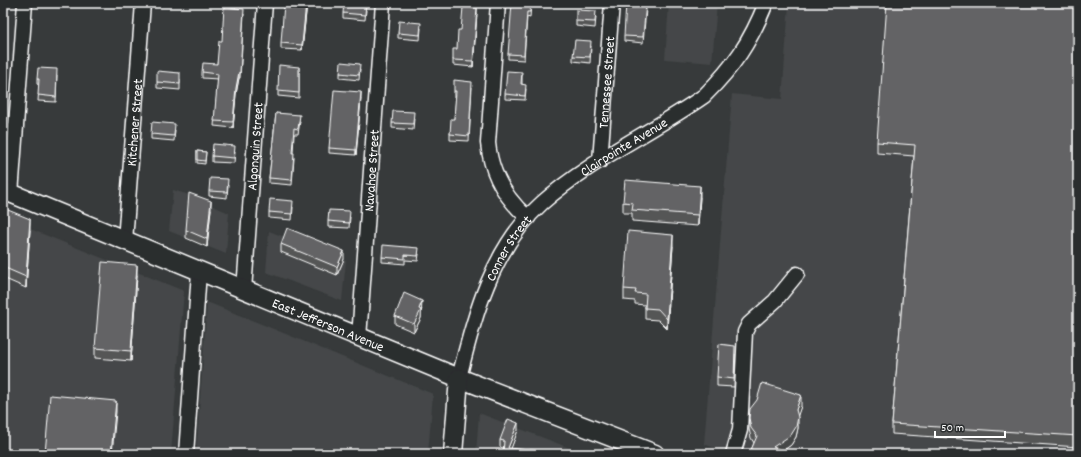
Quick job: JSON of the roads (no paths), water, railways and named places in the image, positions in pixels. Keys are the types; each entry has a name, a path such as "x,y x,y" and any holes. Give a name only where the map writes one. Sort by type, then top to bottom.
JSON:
{"main road":[{"name":"East Jefferson Avenue","path":"7,192 359,338 655,454"},
{"name":"Conner Street","path":"453,454 459,378"}],"street":[{"path":"7,192 25,3"},
{"name":"Kitchener Street","path":"125,241 143,3"},
{"name":"Algonquin Street","path":"244,290 265,3"},
{"name":"Navahoe Street","path":"359,338 384,3"},
{"name":"Conner Street","path":"459,378 480,300 496,264 517,230 528,218 515,207 496,179 489,159 488,143 498,3"},
{"name":"Tennessee Street","path":"600,161 612,3"},
{"name":"Clairpointe Avenue","path":"528,218 541,204 568,182 704,96 722,78 743,52 756,30 766,3"},
{"path":"186,454 199,272"},
{"path":"733,454 740,430 745,332 749,324 775,301 797,274"}]}
